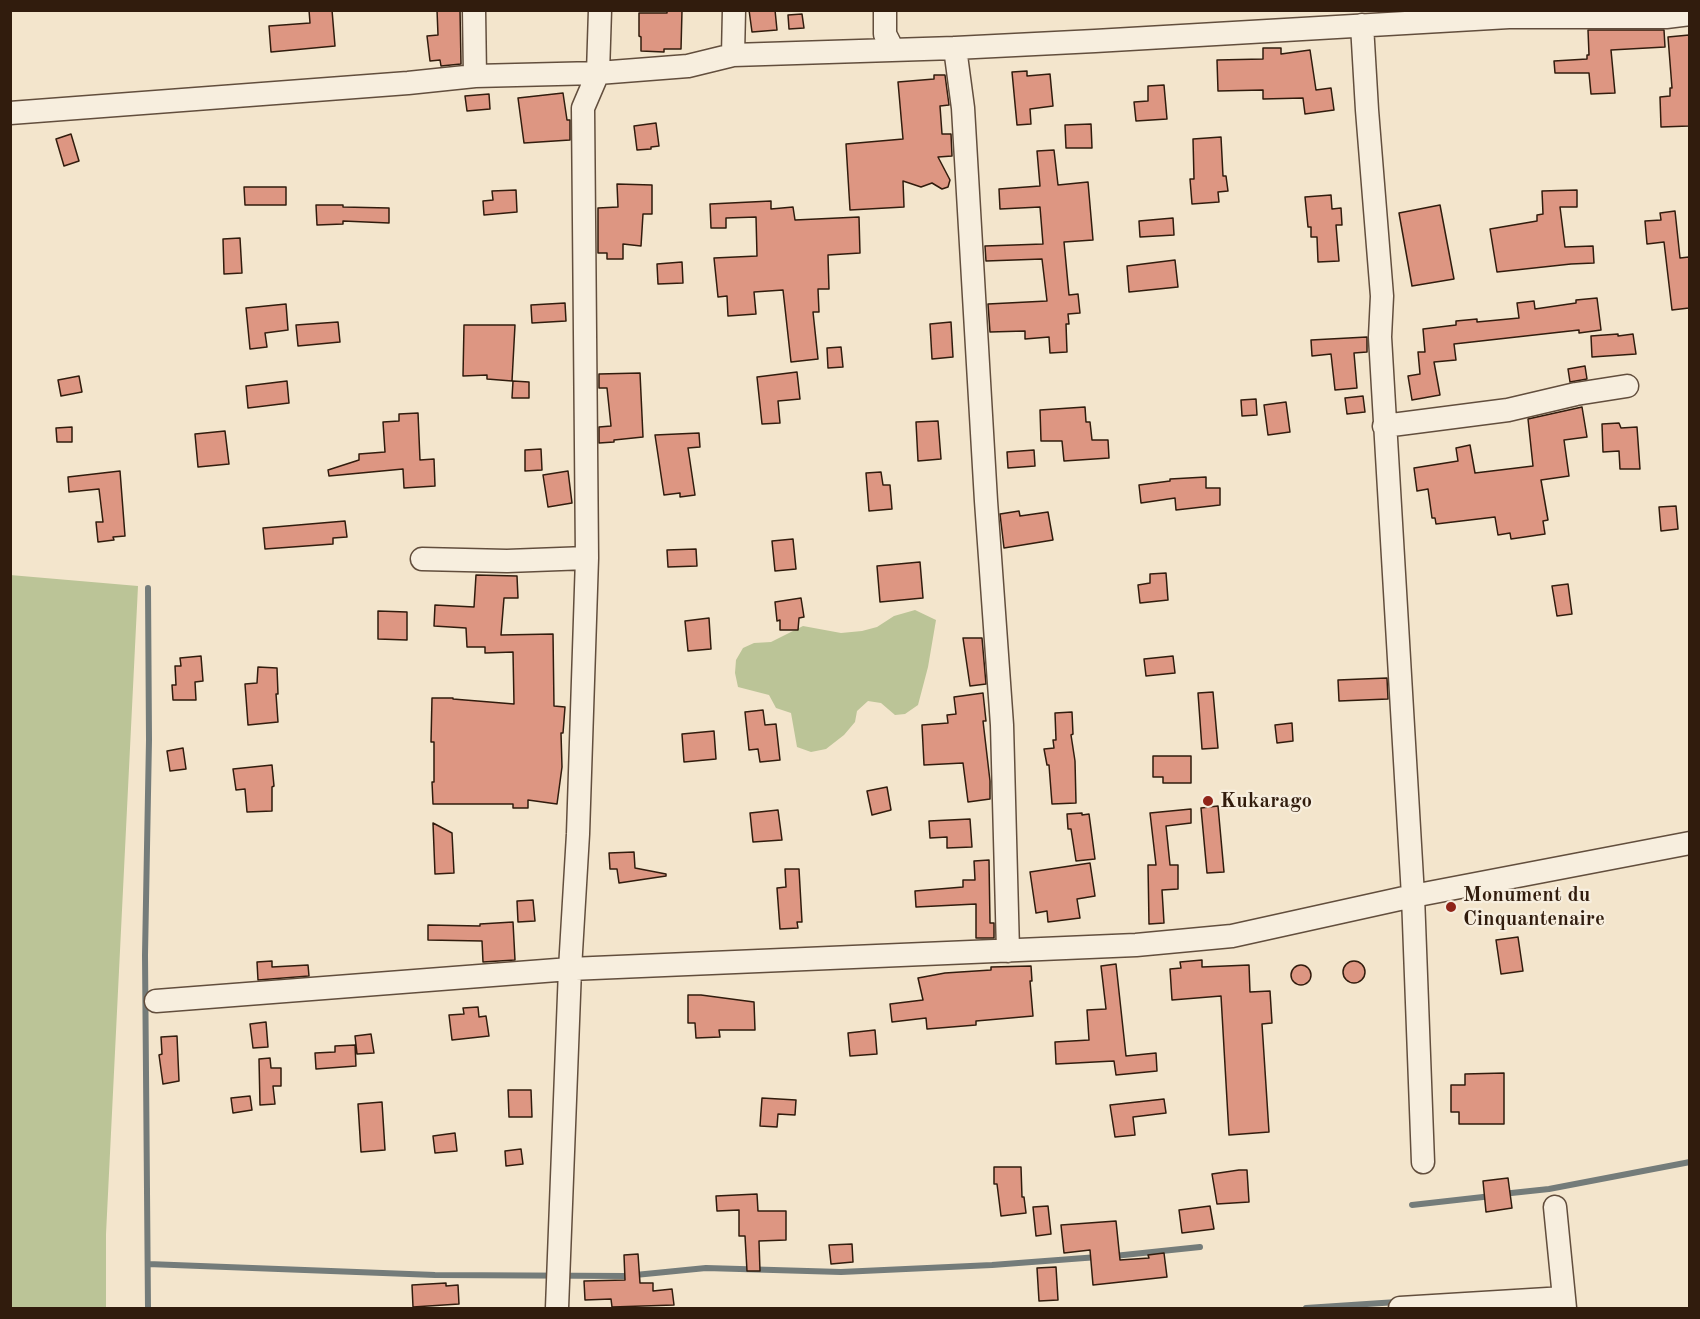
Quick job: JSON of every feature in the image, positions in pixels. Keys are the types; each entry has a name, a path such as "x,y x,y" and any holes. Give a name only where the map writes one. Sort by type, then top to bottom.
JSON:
{"street":[{"path":"474,10 475,76"},
{"path":"557,1308 570,969 578,834 587,558 583,108 598,73 600,10"},
{"path":"733,55 734,10"},
{"path":"885,10 885,34 893,50"},
{"path":"10,112 408,83 475,76 598,73 688,66 733,55 955,48 1509,17 1689,14"},
{"path":"1362,25 1366,110 1382,296 1380,337 1384,426 1413,896 1423,1162"},
{"path":"955,48 963,108 986,501 1002,725 1008,951"},
{"path":"1384,426 1508,410 1576,394 1627,386"},
{"path":"422,559 507,561 587,558"},
{"path":"156,1001 570,969 1136,945 1232,936 1413,896 1689,843"},
{"path":"1400,1308 1564,1303 1555,1208"}],"green space":[{"path":"10,575 138,586 106,1234 106,1308 11,1308"},
{"path":"915,610 936,620 928,667 918,705 905,714 895,715 881,703 868,701 857,711 855,722 844,735 826,749 811,752 797,747 791,713 776,708 769,695 738,687 735,673 736,660 743,648 754,643 771,642 803,626 841,633 862,631 877,627 894,616"}],"building":[{"path":"309,10 332,10 335,46 271,52 269,26 310,23"},
{"path":"437,10 460,10 461,64 441,66 440,60 430,61 427,36 438,35"},
{"path":"667,10 682,11 681,49 664,49 664,52 641,51 639,13 667,13"},
{"path":"749,10 775,10 777,30 752,32"},
{"path":"802,14 804,28 789,29 788,15"},
{"path":"1588,30 1664,30 1665,47 1611,50 1615,93 1591,94 1589,73 1555,73 1554,61 1587,59 1589,55"},
{"path":"1689,35 1689,126 1661,127 1660,97 1670,96 1670,88 1672,88 1668,37"},
{"path":"1263,48 1281,48 1281,54 1310,50 1316,90 1331,88 1334,110 1305,114 1303,98 1263,99 1263,90 1218,91 1217,60 1263,59"},
{"path":"1027,71 1027,76 1050,74 1053,106 1030,109 1031,124 1017,125 1012,72"},
{"path":"934,75 945,75 949,105 940,106 942,134 951,134 952,156 938,157 950,180 948,187 942,189 932,183 921,187 903,181 904,207 850,210 846,144 903,139 898,82 934,79"},
{"path":"1164,85 1167,119 1136,121 1134,102 1148,101 1148,86"},
{"path":"563,93 567,120 570,120 570,140 524,143 518,98"},
{"path":"489,94 490,109 467,111 465,96"},
{"path":"656,123 659,146 637,150 634,126"},
{"path":"1091,124 1092,148 1066,148 1065,125"},
{"path":"71,134 79,161 64,166 56,139"},
{"path":"1221,137 1223,176 1226,176 1228,191 1218,192 1219,202 1192,204 1190,179 1194,179 1193,139"},
{"path":"1054,150 1058,185 1088,182 1093,240 1064,242 1069,295 1078,294 1080,313 1068,314 1067,352 1050,353 1049,337 1025,339 1025,331 990,332 988,304 1047,301 1042,259 986,261 985,246 1043,244 1040,207 1000,209 999,189 1040,186 1037,151"},
{"path":"617,184 652,185 652,214 643,214 641,246 623,244 623,259 607,259 607,253 598,253 598,208 618,207"},
{"path":"244,187 286,187 286,205 245,205"},
{"path":"516,190 517,212 484,215 483,201 493,200 492,191"},
{"path":"1577,190 1577,207 1560,207 1565,247 1593,246 1594,263 1497,272 1490,229 1537,221 1537,215 1543,214 1542,191"},
{"path":"1331,195 1332,209 1341,208 1342,225 1336,225 1339,261 1318,262 1317,237 1311,237 1311,227 1308,227 1305,197"},
{"path":"771,201 771,209 793,207 795,220 859,217 860,253 828,255 829,289 818,289 819,312 813,312 818,359 791,362 783,290 754,292 756,314 728,316 727,296 718,297 714,258 757,256 756,217 726,218 726,228 711,228 710,204"},
{"path":"316,205 389,208 389,223 343,221 343,224 317,225"},
{"path":"1440,205 1454,279 1412,286 1399,213"},
{"path":"1675,211 1680,258 1689,257 1689,308 1672,310 1664,242 1647,244 1645,221 1661,220 1660,213"},
{"path":"1173,218 1174,235 1140,237 1139,221"},
{"path":"240,238 242,273 224,274 223,239"},
{"path":"1175,260 1178,287 1129,292 1127,266"},
{"path":"682,262 683,283 658,284 657,264"},
{"path":"1597,298 1601,330 1579,333 1579,330 1454,344 1456,360 1434,362 1440,395 1412,400 1408,376 1420,374 1418,352 1425,352 1423,329 1456,325 1456,321 1477,319 1477,322 1519,318 1517,303 1534,301 1535,309"},
{"path":"565,303 566,321 532,323 531,305"},
{"path":"286,304 288,330 265,333 267,347 250,349 246,308"},
{"path":"338,322 340,342 298,346 296,325"},
{"path":"951,322 953,357 932,359 930,324"},
{"path":"464,325 515,325 512,381 487,379 487,375 463,376"},
{"path":"1618,334 1618,336 1633,334 1636,354 1592,357 1591,336"},
{"path":"1367,337 1367,352 1354,353 1357,388 1335,390 1331,354 1312,356 1311,340"},
{"path":"841,347 843,367 828,368 827,348"},
{"path":"1585,366 1587,379 1570,382 1568,369"},
{"path":"797,372 800,399 778,401 780,423 762,424 757,377"},
{"path":"640,373 643,437 599,443 599,427 611,426 607,388 599,388 599,374"},
{"path":"79,376 82,392 61,396 58,380"},
{"path":"287,381 289,403 248,408 246,386"},
{"path":"513,381 529,382 529,398 512,398"},
{"path":"1363,396 1365,412 1347,414 1345,398"},
{"path":"1256,399 1257,415 1242,416 1241,400"},
{"path":"1286,402 1290,432 1268,435 1264,405"},
{"path":"1085,407 1086,422 1090,422 1092,440 1108,440 1109,458 1064,461 1062,441 1041,441 1040,410"},
{"path":"1582,407 1587,437 1564,440 1569,476 1541,480 1548,520 1543,521 1545,534 1511,539 1510,533 1498,535 1495,517 1436,524 1435,518 1432,518 1428,489 1417,491 1414,468 1458,461 1456,448 1470,445 1475,473 1533,466 1528,419"},
{"path":"418,413 420,460 434,459 435,486 404,488 403,469 329,476 328,470 359,460 359,454 385,452 383,422 399,421 399,414"},
{"path":"938,421 941,459 918,461 916,422"},
{"path":"1619,423 1621,428 1637,427 1640,469 1620,469 1619,451 1603,452 1602,424"},
{"path":"72,427 72,442 57,442 56,428"},
{"path":"225,431 229,464 198,467 195,434"},
{"path":"699,433 700,447 688,448 695,495 680,497 680,493 664,495 655,435"},
{"path":"541,449 542,470 525,471 525,450"},
{"path":"1034,450 1035,466 1008,468 1007,452"},
{"path":"120,471 125,536 98,542 96,522 103,522 99,489 69,492 68,477"},
{"path":"568,471 572,503 548,507 543,475"},
{"path":"881,472 883,485 890,485 892,509 869,511 866,473"},
{"path":"1206,477 1206,488 1220,488 1220,505 1176,510 1175,498 1141,503 1139,485 1170,481 1170,479"},
{"path":"1676,506 1678,529 1661,531 1659,507"},
{"path":"1019,511 1020,516 1048,512 1053,540 1004,548 1000,514"},
{"path":"345,521 347,537 333,538 333,544 265,549 263,528"},
{"path":"793,539 796,569 775,571 772,541"},
{"path":"696,549 697,566 668,567 667,550"},
{"path":"920,562 923,598 880,602 877,566"},
{"path":"1166,573 1168,600 1140,603 1138,585 1150,583 1150,574"},
{"path":"476,575 517,576 518,598 504,598 501,635 553,634 554,706 565,707 563,733 561,733 562,767 557,804 528,800 528,808 513,808 513,804 433,804 432,698 514,704 513,652 485,653 485,647 467,647 466,628 434,626 435,605 474,607"},
{"path":"1568,584 1572,614 1557,616 1552,586"},
{"path":"801,598 804,617 799,618 798,630 780,630 775,602"},
{"path":"378,611 407,612 407,640 378,639"},
{"path":"709,618 711,649 688,651 685,621"},
{"path":"963,638 982,638 986,684 970,686"},
{"path":"201,656 203,681 195,682 196,700 173,700 172,685 176,685 175,666 181,666 180,658"},
{"path":"1173,656 1175,673 1146,676 1144,659"},
{"path":"258,667 277,668 278,722 248,725 245,684 257,683"},
{"path":"1387,678 1388,699 1339,701 1338,680"},
{"path":"1213,692 1218,748 1202,749 1198,693"},
{"path":"983,693 986,721 983,721 990,799 968,802 963,763 924,765 922,725 948,723 947,715 956,714 954,697"},
{"path":"763,710 765,725 776,724 780,760 760,762 758,749 749,750 745,712"},
{"path":"1072,712 1073,734 1071,735 1075,761 1076,803 1052,804 1049,765 1047,765 1044,749 1054,748 1055,713"},
{"path":"1292,723 1293,741 1277,743 1275,725"},
{"path":"714,731 716,759 684,762 682,734"},
{"path":"183,748 186,769 170,771 167,751"},
{"path":"1153,756 1191,756 1191,783 1163,783 1163,777 1153,777"},
{"path":"272,765 274,786 272,787 272,811 247,812 245,789 236,790 233,769"},
{"path":"887,787 891,810 872,815 867,791"},
{"path":"1218,806 1224,872 1207,873 1201,808"},
{"path":"1191,809 1191,823 1166,826 1170,865 1178,865 1178,889 1162,890 1164,923 1149,924 1148,865 1156,865 1150,813"},
{"path":"778,810 782,840 753,842 750,813"},
{"path":"1082,813 1082,815 1089,814 1095,859 1076,861 1071,829 1068,829 1067,814"},
{"path":"970,819 972,847 947,848 947,837 930,838 929,821"},
{"path":"433,823 452,833 454,873 435,874"},
{"path":"634,852 635,868 666,874 666,876 619,883 617,869 610,869 609,853"},
{"path":"989,860 990,923 994,923 994,938 976,938 976,904 916,907 915,891 963,887 963,880 975,880 974,861"},
{"path":"1090,863 1095,896 1077,899 1080,918 1048,922 1047,911 1036,913 1030,872"},
{"path":"785,869 799,869 802,922 797,922 798,928 780,929 777,888 786,887"},
{"path":"533,900 535,921 518,922 517,901"},
{"path":"513,922 515,960 483,962 482,941 428,940 428,925 480,926 480,924"},
{"path":"1518,937 1523,971 1501,974 1496,940"},
{"path":"1202,960 1202,967 1249,965 1250,992 1270,991 1272,1023 1262,1024 1269,1132 1229,1135 1221,996 1172,1000 1170,969 1181,968 1180,962"},
{"path":"272,961 272,967 308,965 309,976 258,980 257,962"},
{"path":"1354,961 1362,964 1365,972 1362,980 1354,983 1346,980 1343,972 1346,964"},
{"path":"1116,964 1126,1056 1156,1053 1157,1071 1116,1075 1114,1061 1056,1064 1055,1042 1089,1040 1087,1010 1106,1009 1101,966"},
{"path":"1301,965 1308,968 1311,975 1308,982 1301,985 1294,982 1291,975 1294,968"},
{"path":"1031,966 1033,1016 976,1021 976,1025 927,1029 926,1018 892,1022 890,1004 923,1000 918,978 945,973 991,970 991,967"},
{"path":"688,995 754,1002 755,1030 719,1030 720,1037 696,1038 695,1023 688,1023"},
{"path":"478,1007 479,1017 486,1016 489,1036 452,1040 449,1015 464,1014 463,1008"},
{"path":"266,1022 268,1047 253,1048 250,1024"},
{"path":"875,1030 877,1054 850,1056 848,1033"},
{"path":"371,1034 374,1053 357,1054 355,1036"},
{"path":"177,1036 179,1081 163,1084 159,1055 162,1054 161,1037"},
{"path":"355,1045 356,1066 316,1069 315,1053 335,1052 335,1046"},
{"path":"270,1058 271,1068 281,1068 281,1086 273,1086 275,1104 260,1105 259,1059"},
{"path":"1504,1073 1504,1124 1459,1124 1459,1112 1451,1112 1451,1085 1465,1085 1465,1074"},
{"path":"508,1090 531,1090 532,1117 509,1117"},
{"path":"250,1096 252,1110 233,1113 231,1098"},
{"path":"762,1098 796,1100 795,1115 778,1114 777,1127 760,1126"},
{"path":"1164,1099 1166,1113 1133,1117 1135,1135 1115,1137 1110,1105"},
{"path":"382,1102 385,1150 361,1152 358,1104"},
{"path":"455,1133 457,1151 435,1153 433,1136"},
{"path":"521,1149 523,1164 506,1166 505,1151"},
{"path":"994,1167 1021,1167 1022,1197 1024,1197 1026,1213 1001,1216 997,1184 994,1184"},
{"path":"1247,1170 1249,1202 1217,1204 1212,1174"},
{"path":"1508,1178 1512,1208 1486,1212 1483,1181"},
{"path":"757,1194 758,1211 786,1211 786,1240 759,1241 760,1271 747,1271 745,1236 739,1236 739,1210 717,1211 716,1196"},
{"path":"1048,1206 1051,1234 1036,1236 1033,1207"},
{"path":"1210,1206 1214,1229 1182,1233 1179,1210"},
{"path":"1116,1221 1120,1260 1149,1258 1148,1255 1164,1253 1167,1277 1093,1285 1090,1250 1064,1253 1061,1225"},
{"path":"852,1244 853,1262 831,1264 829,1245"},
{"path":"638,1254 640,1283 653,1283 653,1291 672,1289 674,1305 612,1307 611,1299 585,1300 584,1281 625,1280 624,1255"},
{"path":"1056,1267 1058,1300 1039,1301 1037,1268"},
{"path":"446,1283 446,1286 458,1285 459,1304 413,1307 412,1285"}],"waterway":[{"path":"148,588 149,740 145,955 148,1308"},
{"path":"1502,1194 1549,1189 1690,1162"},
{"path":"1412,1205 1492,1196"},
{"path":"1114,1256 1200,1247"},
{"path":"148,1264 435,1275 625,1276 706,1268 841,1272 992,1265 1098,1257"},
{"path":"1306,1308 1397,1302"}],"place":[{"name":"Kukarago","path":"1208,801"},
{"name":"Monument du Cinquantenaire","path":"1451,907"}]}
